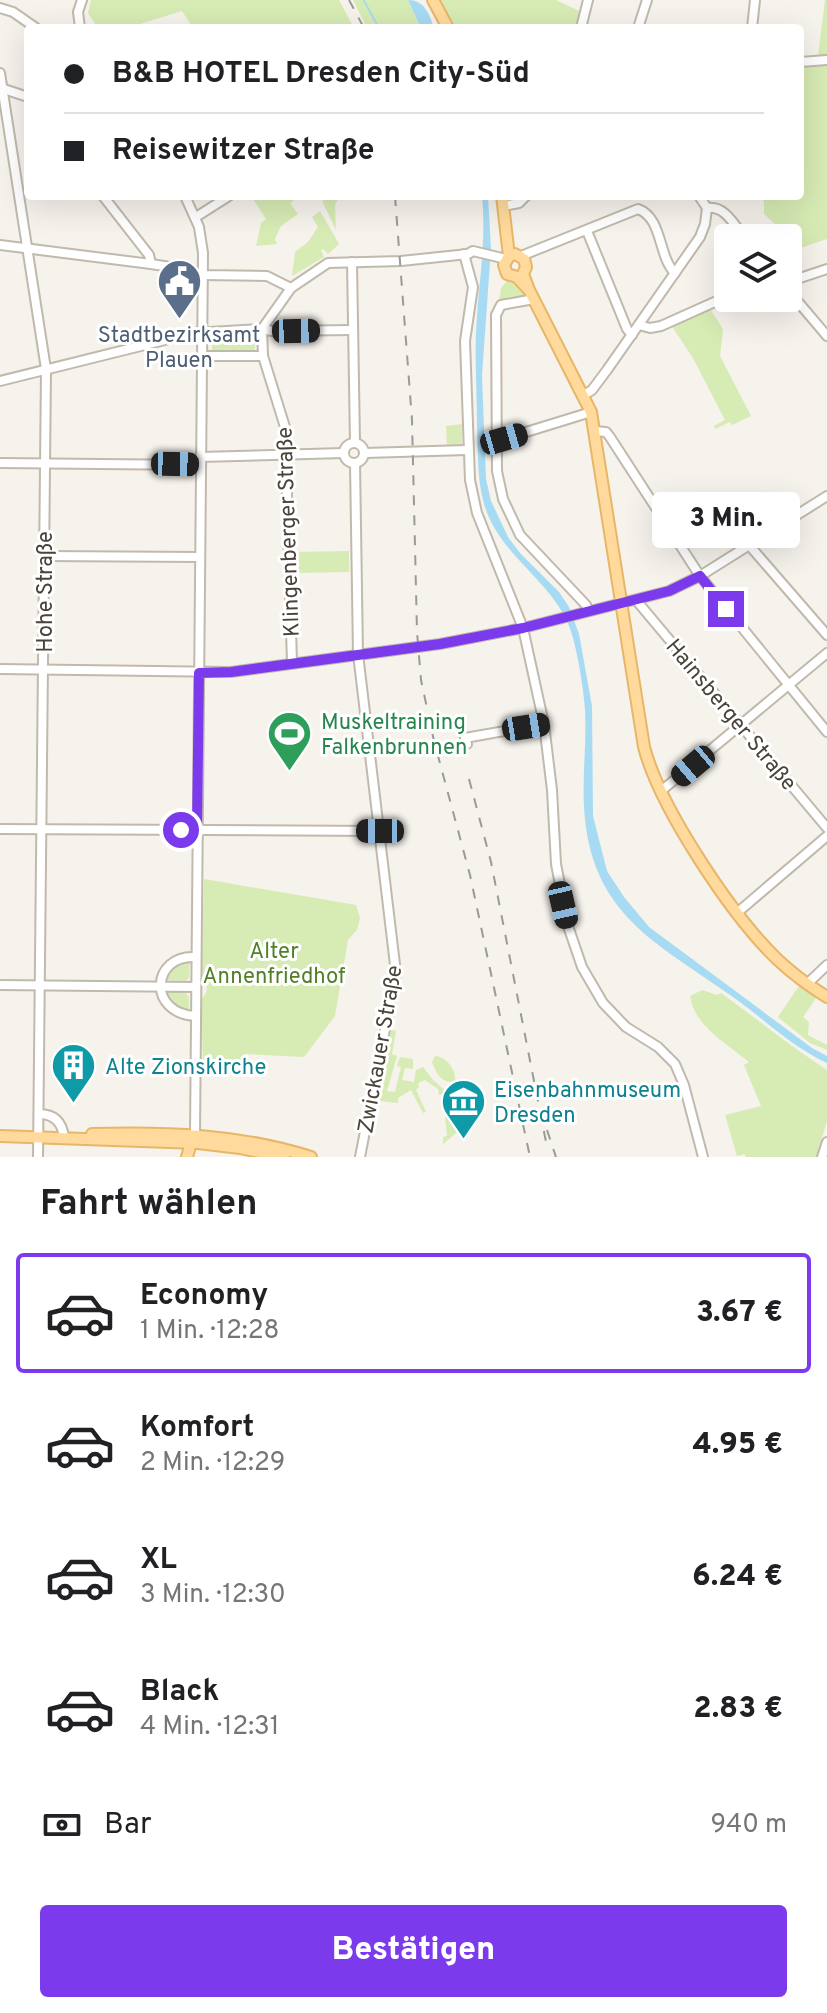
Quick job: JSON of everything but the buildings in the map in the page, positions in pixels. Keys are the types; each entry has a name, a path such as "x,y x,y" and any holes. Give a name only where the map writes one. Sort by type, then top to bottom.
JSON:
{"main road":[{"path":"433,0 446,24"},
{"path":"502,201 512,262 591,412 644,747 661,791 691,843 738,912 772,954 827,997"},
{"path":"0,1136 67,1137 123,1133 266,1148 311,1157"},
{"path":"187,1157 194,1140"},
{"path":"194,1140 197,1157"},
{"path":"266,1148 284,1157"}],"street":[{"path":"80,24 78,12 82,0"},
{"path":"582,24 588,0"},
{"path":"639,24 647,0"},
{"path":"752,24 755,0"},
{"path":"0,8 13,12 30,24"},
{"path":"804,62 827,60"},
{"name":"Hohe Straße","path":"0,73 10,166 46,369 38,1157"},
{"path":"1,88 24,96"},
{"path":"106,200 149,255 151,264"},
{"path":"187,200 196,217 201,239 202,275 194,1140"},
{"path":"196,217 223,200"},
{"path":"502,201 519,203 522,200"},
{"path":"584,395 592,390 632,335 703,231 707,208 702,200"},
{"path":"707,208 722,210 734,224"},
{"path":"262,329 291,288 325,264 466,254 512,262 642,209 657,232 669,266 675,273"},
{"path":"587,231 632,335"},
{"path":"0,245 151,264 202,275 258,276 274,279 291,288"},
{"path":"466,254 473,287 465,341 470,480 477,513 523,628 544,724 556,864 568,926 592,988 612,1015 658,1047 675,1064 684,1085 703,1157"},
{"path":"352,262 355,443"},
{"path":"802,277 827,269"},
{"path":"530,296 501,305 496,315 497,471 511,521 534,553 586,605 584,612"},
{"path":"639,325 655,328 714,302"},
{"path":"802,307 827,336"},
{"name":"Klingenberger Straße","path":"262,329 263,356 285,427 292,663"},
{"path":"0,381 202,332 353,330"},
{"path":"201,356 263,356"},
{"path":"499,438 591,412"},
{"path":"594,431 606,432 610,437 700,576 827,732"},
{"path":"355,443 362,446 365,453 355,463 347,461 344,453 347,446 355,443"},
{"path":"365,453 467,450"},
{"path":"0,463 200,461 344,453"},
{"name":"Zwickauer Straße","path":"355,463 358,654 396,973 360,1157"},
{"path":"0,669 231,672 440,644 523,628 669,591 700,576 827,496"},
{"path":"749,545 827,635"},
{"path":"44,556 199,557"},
{"name":"Hainsberger Straße","path":"636,600 827,828"},
{"path":"661,791 827,653"},
{"path":"467,744 465,738 544,724"},
{"path":"0,829 380,831"},
{"path":"738,912 827,836"},
{"path":"196,957 184,957 172,964 164,973 161,986 163,999 170,1008 179,1014 196,1016"},
{"path":"807,984 827,965"},
{"path":"0,985 196,987"},
{"path":"39,1114 55,1119 67,1137"},
{"path":"822,1157 827,1142"}],"green space":[{"path":"91,0 339,0 352,24 190,24 182,11 140,24 95,24 88,13"},
{"path":"353,0 408,0 419,24 365,24"},
{"path":"439,0 556,0 579,11 577,24 452,24"},
{"path":"825,0 827,56 818,56"},
{"path":"827,64 827,239 802,248 802,224 775,224 764,214 763,200 804,200 804,67"},
{"path":"254,200 294,200 290,203 298,214 281,226 275,239 277,244 256,246 261,223 266,219"},
{"path":"338,200 335,205 336,230 322,201"},
{"path":"320,211 339,244 328,254 321,250 324,257 292,276 295,252 308,242 318,227 312,217"},
{"path":"507,281 517,285 525,297 499,301 501,288"},
{"path":"710,309 723,329 720,356 751,416 715,429 714,426 725,420 693,358 671,325"},
{"path":"254,336 257,339 254,351 212,351 212,337"},
{"path":"462,424 462,444 447,446 446,426"},
{"path":"349,551 349,572 294,573 294,552"},
{"name":"Alter Annenfriedhof","path":"204,879 356,905 360,918 357,930 348,940 335,1016 304,1057 246,1054 244,1068 203,1066 201,998 207,989 205,977 201,975"},
{"path":"190,961 189,978 185,981 166,980 174,966"},
{"path":"799,986 816,998 803,1017 809,1022 808,1035 827,1045 827,1050 810,1043 778,1017"},
{"path":"702,990 717,995 721,993 827,1070 827,1121 816,1157 737,1156 725,1115 761,1106 744,1065 749,1062 713,1034 698,1017 690,996"},
{"path":"168,991 185,992 189,997 189,1011 174,1007 165,994"},
{"path":"391,1030 396,1031 392,1054 397,1056 387,1091 395,1092 401,1067 397,1066 400,1057 413,1059 413,1069 405,1068 402,1080 414,1082 416,1070 423,1067 449,1094 439,1095 438,1089 425,1080 418,1083 416,1090 426,1112 423,1113 411,1090 398,1098 398,1103 378,1101"},
{"path":"435,1056 450,1065 455,1081 440,1077 432,1062"},
{"path":"459,1114 463,1127 443,1144 443,1137 447,1136 445,1117"}],"water":[{"path":"408,0 422,5 432,24 419,24"},
{"path":"482,200 488,200 491,249 482,375 486,479 491,501 508,537 559,592 569,607 579,634 592,706 593,816 607,871 649,927 827,1056 827,1063 790,1041 658,944 636,926 602,881 591,853 585,819 585,710 573,638 555,602 492,523 482,494 478,465 476,330"}],"waterway":[{"path":"364,1 377,24"}],"railway":[{"path":"349,0 362,24"},
{"path":"395,200 412,420 421,680 470,875 530,1157"},
{"path":"469,779 491,862 546,1142"},
{"path":"547,1130 556,1157"}],"place":[{"name":"Stadtbezirksamt Plauen","path":"179,320"},
{"name":"Muskeltraining Falkenbrunnen","path":"290,773"},
{"name":"Alte Zionskirche","path":"74,1105"},
{"name":"Eisenbahnmuseum Dresden","path":"463,1141"}],"route":[{"path":"181,830 197,830 199,673 231,672 440,644 523,628 669,591 700,576 726,609"}]}
